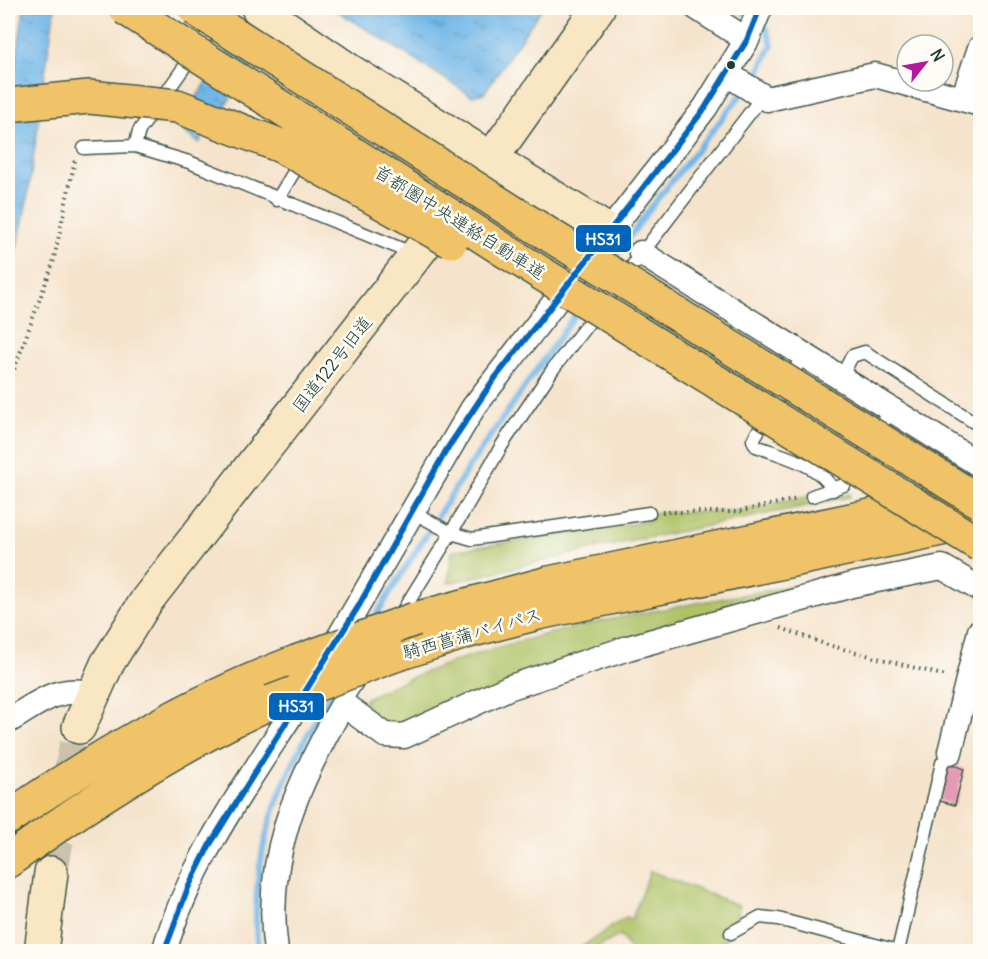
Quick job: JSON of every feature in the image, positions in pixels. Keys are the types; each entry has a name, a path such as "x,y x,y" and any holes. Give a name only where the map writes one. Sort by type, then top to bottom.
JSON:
{"highway":[{"name":"首都圏中央連絡自動車道","path":"125,8 497,246 981,545"},
{"name":"首都圏中央連絡自動車道","path":"194,8 512,212 981,502"},
{"path":"8,105 89,97 177,106 281,146 538,288 753,403"},
{"name":"騎西菖蒲バイパス","path":"8,818 112,750 224,691 296,662 415,620 549,583 981,492"},
{"name":"騎西菖蒲バイパス","path":"8,861 149,766 205,734 271,702 392,656 465,632 538,613 981,521"}],"street":[{"path":"258,8 347,83 491,159 608,231"},
{"name":"国道122号旧道","path":"79,727 93,693 124,633 147,600 491,159 598,8"},
{"path":"164,951 188,888 209,846 416,514 473,408 683,137 747,87 753,25 698,8"},
{"path":"747,87 772,99 862,76 875,75 972,102 981,48"},
{"path":"641,253 981,465"},
{"path":"276,951 274,892 281,839 298,788 343,704 385,735 404,736 508,688 628,648 852,585 942,567 981,589"},
{"path":"950,752 981,631"},
{"path":"8,721 53,694 73,689 93,693"},
{"path":"40,951 51,873"}],"lane":[{"path":"135,146 139,131 226,8"},
{"path":"277,200 347,83"},
{"path":"343,704 448,531 521,417 553,369 641,253 747,87"},
{"path":"84,148 135,146 189,162 277,200 417,255"},
{"path":"841,378 852,356 865,352 981,426"},
{"path":"804,354 753,440 756,446 815,470 829,482 833,490"},
{"path":"812,496 844,486 892,409"},
{"path":"416,514 448,531 472,539 649,513"},
{"path":"732,933 760,917 778,919 898,951 942,763 950,752"}],"path":[{"path":"8,386 53,263 71,189 77,149 84,148"},
{"path":"649,513 737,512 812,496"},
{"path":"762,609 771,624 791,632 887,662 968,680"}],"green space":[{"path":"850,494 850,497 598,548 448,583 452,552 458,550 650,521 649,513 737,511 812,496 813,501"},
{"path":"798,587 405,725 386,723 365,705 365,699 413,677 519,641 631,615"},
{"path":"650,871 740,906 731,933 714,951 631,951 620,935 591,951 574,952 626,917 632,919"}],"water":[{"path":"24,8 55,8 43,85 12,90"},
{"path":"333,8 542,8 484,93 472,96"},
{"path":"236,41 260,56 199,143 176,126"},
{"path":"39,115 24,216 8,276 9,118"}],"building":[{"path":"949,763 964,769 955,805 940,801"}],"waterway":[{"path":"736,8 750,17"},
{"path":"750,83 759,72 772,44 766,28 759,23"},
{"path":"611,263 652,206 744,91"},
{"path":"373,620 468,468 579,309"},
{"path":"258,952 256,915 258,880 263,847 272,815 298,754 332,691"}],"tunnel":[{"path":"51,873 79,727"}],"transit line":[{"name":"HS31","path":"164,952 188,888 209,846 358,607 447,449 492,382 705,108 747,40 760,8"}]}
